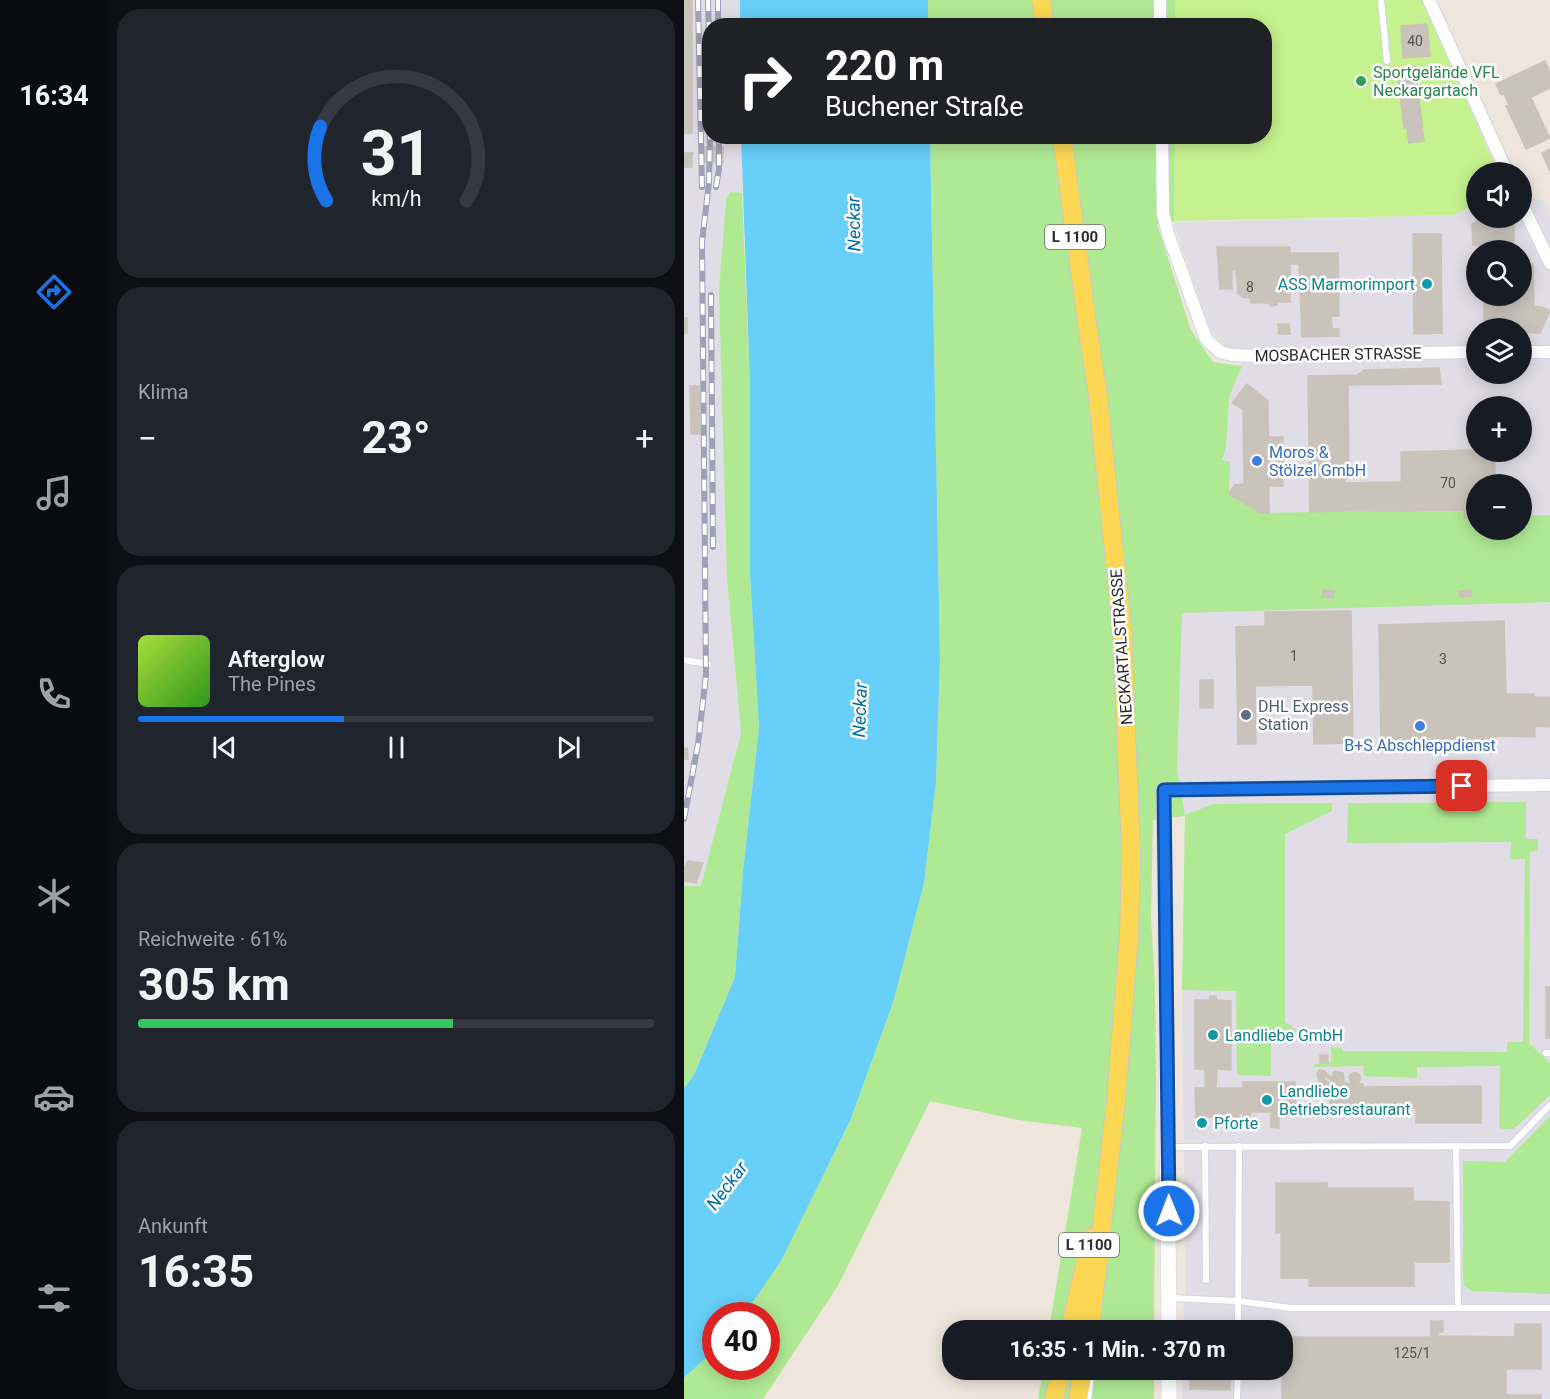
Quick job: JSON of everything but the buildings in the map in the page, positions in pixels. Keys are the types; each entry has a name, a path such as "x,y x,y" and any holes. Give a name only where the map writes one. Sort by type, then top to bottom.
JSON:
{"main road":[{"path":"1041,0 1044,18"},
{"name":"NECKARTALSTRASSE","path":"1063,144 1097,388 1122,628 1131,854 1130,935 1116,1101 1092,1320"},
{"name":"NECKARTALSTRASSE","path":"1072,1320 1108,1160"},
{"path":"1054,1399 1059,1380"},
{"path":"1078,1399 1081,1380"}],"street":[{"path":"1160,0 1160,18"},
{"path":"1429,0 1502,162"},
{"name":"MOSBACHER STRASSE","path":"1162,144 1163,213 1168,234 1206,339 1220,352 1232,355 1466,352"},
{"path":"1532,225 1550,263"},
{"path":"1532,352 1550,352"},
{"path":"1169,1320 1164,790 1550,785"},
{"path":"1169,1380 1169,1399"}],"lane":[{"path":"1381,0 1387,61"},
{"path":"684,660 708,664"},
{"path":"1168,1147 1510,1146 1550,1105"},
{"path":"1205,1146 1206,1280"},
{"path":"1238,1320 1239,1146"},
{"path":"1456,1146 1458,1308"},
{"path":"1169,1298 1238,1301 1291,1308 1550,1308"},
{"path":"1094,1308 1097,1320"},
{"path":"1088,1399 1091,1380"},
{"path":"1237,1399 1238,1380"}],"shaded area":[{"path":"684,0 740,0 740,18 702,18 702,144 741,144 742,193 730,192 727,577 741,733 701,887 684,912"},
{"path":"1532,198 1544,201 1550,214 1550,1399 1182,1399 1182,1380 1293,1380 1293,1320 1184,1320 1186,1278 1182,1010 1185,815 1177,769 1182,589 1226,448 1229,397 1242,366 1207,325 1174,222 1453,215 1466,209 1466,228 1532,228"}],"green space":[{"path":"928,0 1176,0 1175,18 928,18"},
{"name":"Sportgelände VFL Neckargartach","path":"1176,0 1422,0 1494,162 1466,162 1466,209 1453,215 1174,221 1175,144 1272,144 1272,18 1175,18"},
{"path":"930,144 1175,144 1174,221 1157,224 1191,330 1213,362 1242,366 1229,397 1226,448 1222,460 1230,462 1229,494 1261,513 1464,510 1466,511 1466,540 1532,540 1532,516 1550,515 1550,602 1182,613 1177,769 1185,815 1213,804 1332,803 1332,811 1285,834 1285,1022 1306,1037 1271,1035 1271,1076 1237,1075 1236,991 1182,990 1185,816 1153,820 1151,919 1155,983 1156,1081 1154,1320 1051,1320 1082,1128 1018,1120 930,1101 839,1284 780,1373 780,1302 753,1302 781,1261 850,1121 894,1000 924,883 936,782 940,658"},
{"path":"730,192 742,193 750,384 750,573 759,728 743,872 735,977 694,1075 684,1088 684,886 701,886 741,733 727,577 719,292 726,200"},
{"path":"1526,802 1526,839 1538,839 1538,851 1530,852 1529,1043 1550,1063 1550,1095 1514,1129 1502,1129 1499,1127 1500,1066 1417,1067 1417,1078 1364,1076 1363,1066 1314,1067 1315,1064 1331,1063 1331,1047 1342,1048 1343,1051 1507,1052 1507,1042 1523,1042 1525,859 1510,859 1511,842 1347,843 1348,803"},
{"path":"1550,1116 1550,1294 1472,1291 1464,1286 1463,1277 1463,1161 1505,1162"},
{"path":"702,1361 702,1380 776,1380 763,1399 684,1399 684,1378"},
{"path":"1041,1380 1154,1380 1154,1399 1038,1399"}],"water":[{"path":"740,0 928,0 928,18 740,18"},
{"name":"Neckar","path":"741,144 930,144 940,658 936,782 924,883 894,1000 850,1121 781,1261 753,1302 702,1302 702,1361 684,1378 684,1088 694,1075 735,977 743,872 759,728 750,573 750,384"}],"railway":[{"path":"698,0 702,187"},
{"path":"708,0 708,18"},
{"path":"718,0 718,18"},
{"path":"684,819 698,744 706,675 702,242 709,182 710,144"},
{"path":"716,187 719,144"},
{"path":"711,295 713,547"}],"place":[{"name":"Sportgelände VFL Neckargartach","path":"1361,81"},
{"name":"ASS Marmorimport","path":"1427,284"},
{"name":"Moros & Stölzel GmbH","path":"1257,461"},
{"name":"DHL Express Station","path":"1246,715"},
{"name":"B+S Abschleppdienst","path":"1420,726"},
{"name":"Landliebe GmbH","path":"1213,1035"},
{"name":"Landliebe Betriebsrestaurant","path":"1267,1100"},
{"name":"Pforte","path":"1202,1123"}],"route":[{"path":"1169,1211 1164,790 1462,786"}]}
